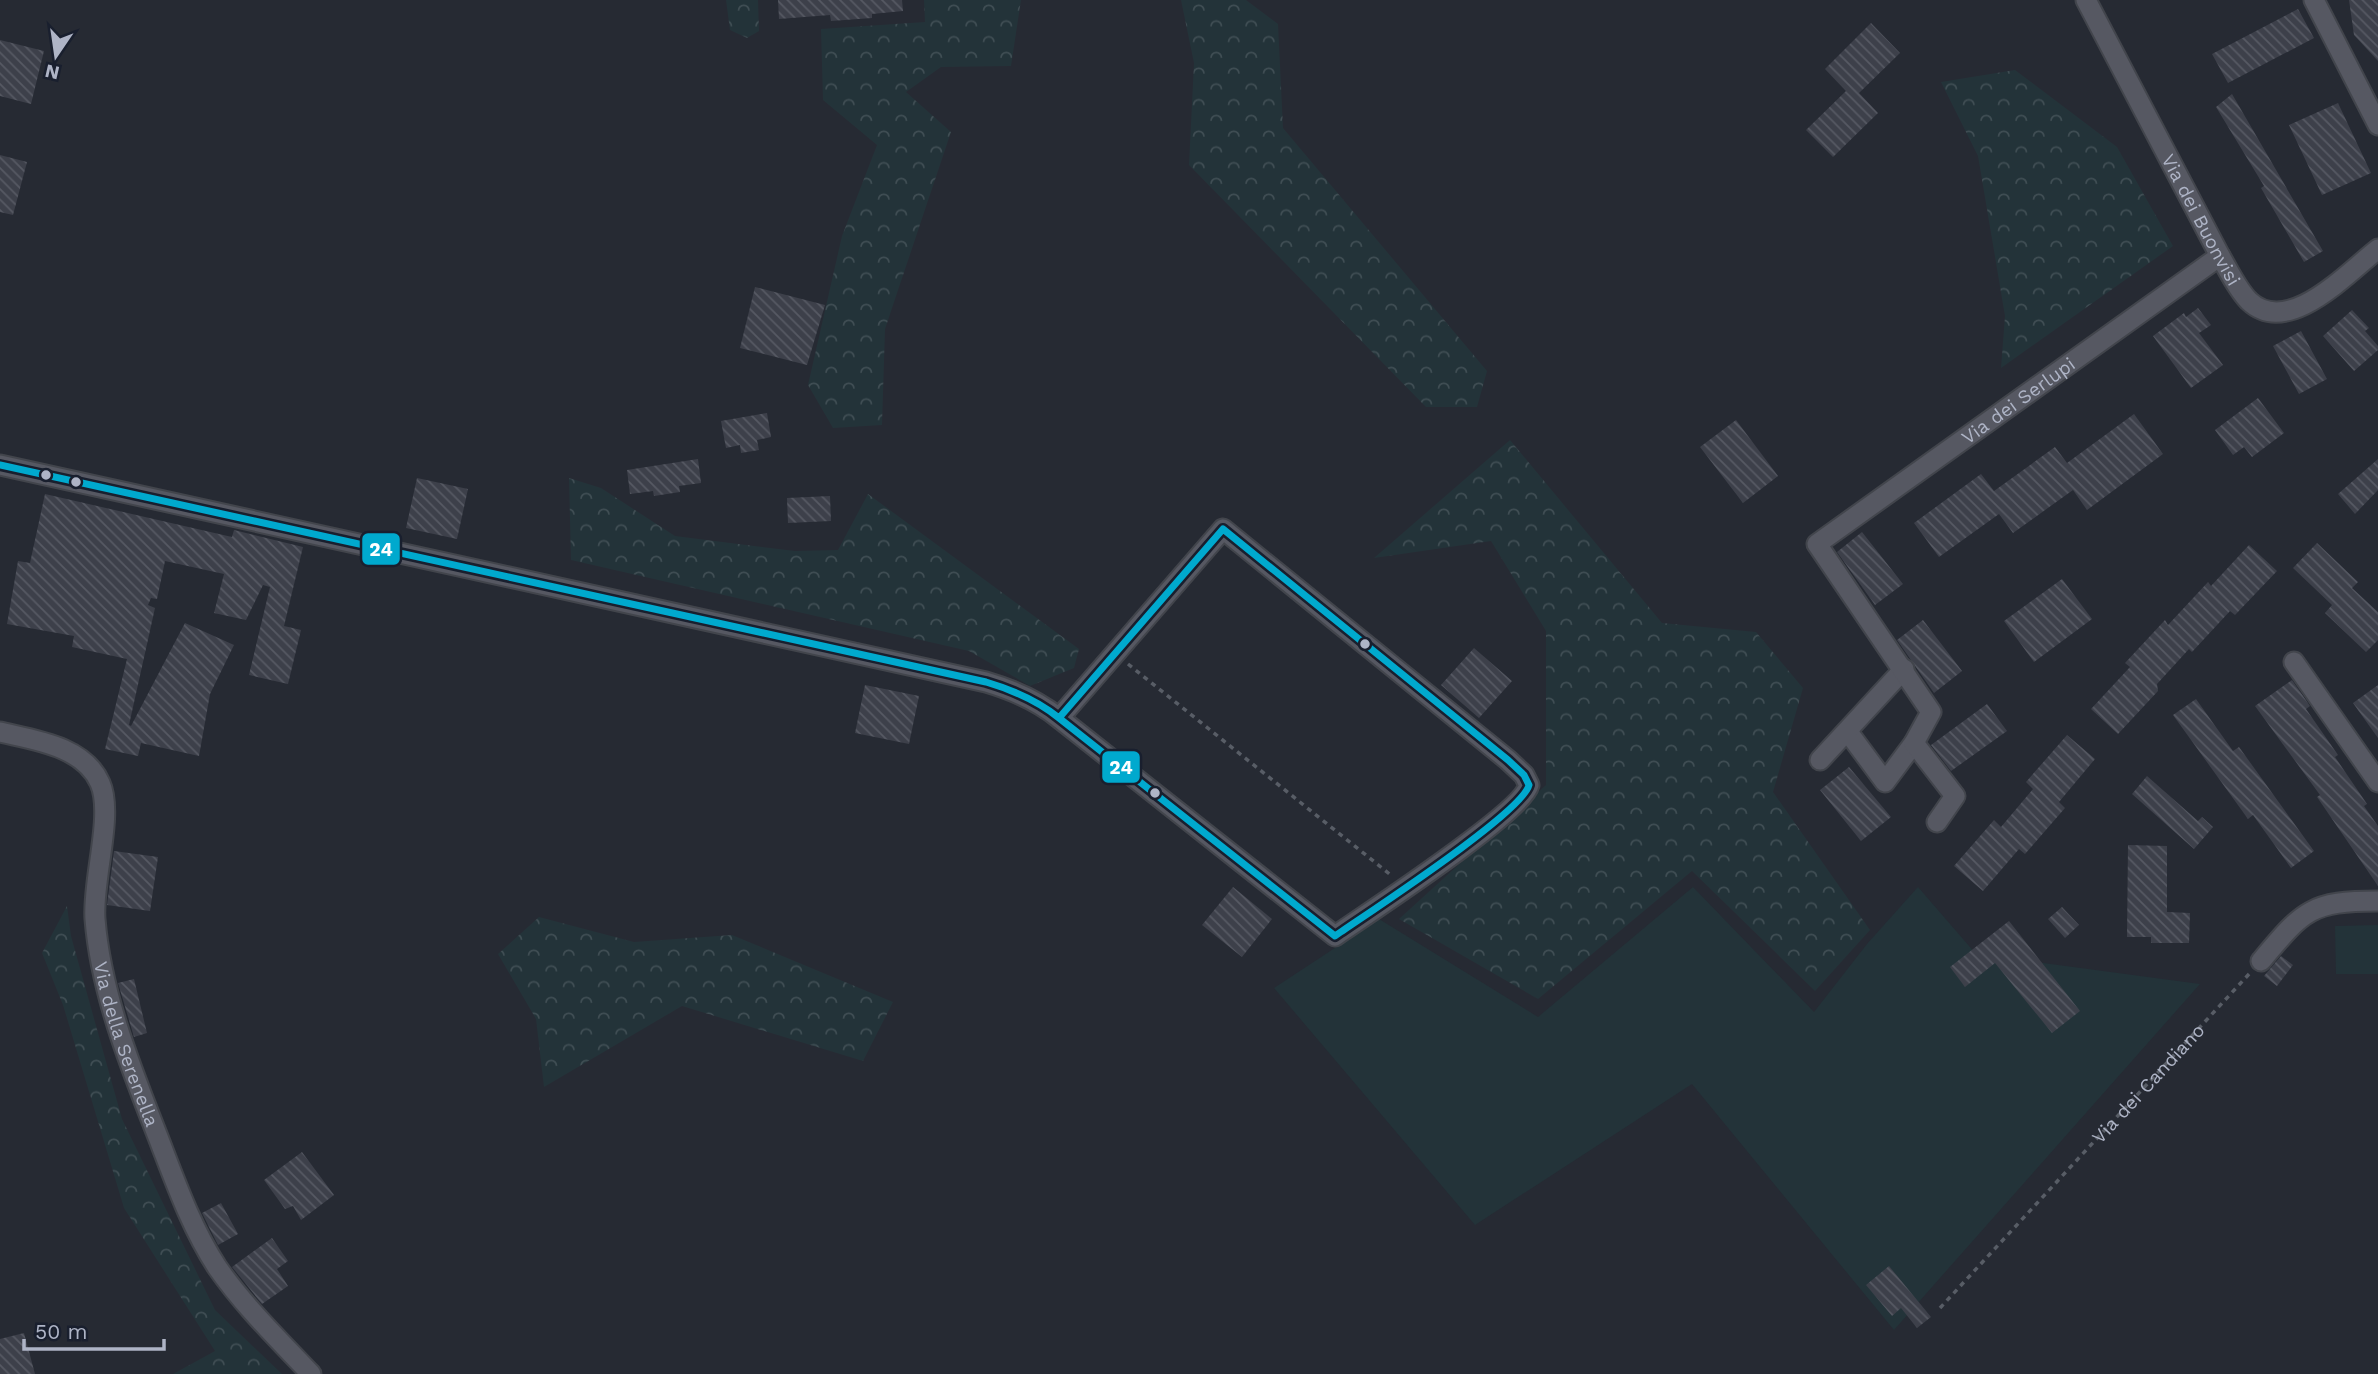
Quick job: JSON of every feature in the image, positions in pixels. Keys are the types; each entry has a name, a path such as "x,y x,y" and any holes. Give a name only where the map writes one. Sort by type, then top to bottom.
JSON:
{"street":[{"name":"Via dei Buonvisi","path":"2086,0 2220,256 2247,300 2265,312 2292,312 2308,303 2378,249"},
{"path":"2314,0 2378,125"},
{"name":"Via dei Serlupi","path":"1904,669 1817,544 2220,256"},
{"path":"0,465 986,681 1015,691 1059,718 1335,936 1404,887 1527,792 1527,780 1508,760 1223,529 1059,718"},
{"path":"2294,662 2378,782"},
{"path":"1820,760 1904,669 1931,712 1914,743 1885,782 1848,732"},
{"name":"Via della Serenella","path":"0,732 66,752 84,762 100,782 105,807 95,918 110,995 134,1076 185,1206 206,1248 232,1287 311,1374"},
{"path":"1914,743 1955,796 1937,822"},
{"path":"2261,961 2290,927 2316,907 2330,903 2378,901"}],"path":[{"path":"1115,654 1404,887"},
{"name":"Via dei Candiano","path":"1940,1308 2261,961"}],"green space":[{"path":"726,0 758,0 759,31 747,38 730,30"},
{"path":"924,0 1021,0 1011,66 941,67 906,92 951,132 885,329 882,425 833,428 808,385 842,236 877,145 823,100 821,29 925,22"},
{"path":"1181,0 1246,0 1278,24 1283,128 1487,371 1477,407 1426,407 1189,165 1194,63"},
{"path":"2015,70 2117,147 2173,246 2001,368 2005,316 1978,156 1941,82"},
{"path":"1510,440 1662,623 1756,632 1803,688 1773,792 1870,930 1815,991 1692,871 1538,999 1399,919 1546,785 1546,631 1491,541 1374,558"},
{"path":"569,478 601,488 675,536 795,551 838,550 868,494 1079,649 1074,668 1030,686 969,651 571,560"},
{"path":"1693,887 1814,1012 1867,944 1918,887 1976,954 2200,984 1894,1330 1692,1084 1475,1225 1274,988 1379,919 1538,1017"},
{"path":"67,906 71,936 122,1119 215,1310 282,1374 173,1374 215,1351 124,1208 63,1005 42,953"},
{"path":"539,917 634,942 732,935 893,1002 863,1061 682,1006 544,1087 536,1019 498,954"},
{"path":"2378,925 2378,974 2336,974 2335,926"}],"building":[{"path":"778,0 902,0 903,11 872,14 872,18 831,21 830,15 779,19"},
{"path":"2349,0 2378,0 2378,61 2354,35"},
{"path":"2298,9 2314,38 2228,83 2212,54"},
{"path":"1871,23 1900,53 1859,93 1878,113 1833,157 1806,130 1846,91 1825,69"},
{"path":"0,40 44,51 31,104 0,96"},
{"path":"2232,94 2323,251 2304,262 2261,188 2264,186 2216,107"},
{"path":"2338,103 2371,173 2322,195 2289,125"},
{"path":"0,155 27,162 13,215 0,212"},
{"path":"755,287 825,305 807,365 740,348"},
{"path":"2198,308 2211,325 2199,333 2223,365 2191,388 2153,336 2184,313 2186,317"},
{"path":"2352,310 2369,328 2365,331 2378,346 2378,350 2354,371 2323,336"},
{"path":"2301,331 2327,379 2299,394 2273,346"},
{"path":"2258,398 2284,433 2252,457 2244,447 2233,455 2215,430"},
{"path":"767,413 771,437 757,440 759,450 741,453 740,445 726,448 721,421"},
{"path":"2134,414 2163,454 2087,510 2073,490 2013,533 1999,514 1939,557 1914,523 1981,474 1994,491 2055,447 2067,463"},
{"path":"1736,420 1778,476 1743,503 1700,447"},
{"path":"698,459 701,483 679,486 680,492 654,496 653,491 630,494 627,470"},
{"path":"2378,459 2378,490 2355,514 2338,494"},
{"path":"417,478 468,489 457,539 406,528"},
{"path":"45,494 232,537 234,530 303,547 284,626 301,630 288,684 249,675 270,587 263,585 246,620 214,613 224,574 165,561 157,599 151,598 148,605 155,608 129,725 131,726 185,623 234,645 210,694 199,756 141,743 138,756 105,749 127,659 72,647 74,636 7,624 18,561 30,563"},
{"path":"830,496 831,521 788,523 787,498"},
{"path":"1862,532 1903,584 1875,605 1837,552"},
{"path":"2317,543 2358,582 2352,588 2378,612 2378,640 2366,652 2325,613 2332,605 2293,568"},
{"path":"2249,545 2277,571 2235,615 2230,611 2192,652 2189,649 2157,684 2158,691 2118,734 2091,709 2130,667 2125,663 2165,620 2168,625 2208,582 2211,586"},
{"path":"2062,579 2092,619 2034,662 2004,621"},
{"path":"1923,620 1962,671 1934,693 1897,640"},
{"path":"1474,648 1512,681 1479,718 1441,685"},
{"path":"2292,680 2310,706 2306,709 2338,755 2335,757 2367,804 2364,806 2378,826 2378,886 2317,797 2320,795 2255,706"},
{"path":"865,685 919,696 909,744 855,733"},
{"path":"2378,685 2378,738 2353,703"},
{"path":"2196,699 2233,751 2239,747 2314,851 2291,868 2253,815 2248,819 2173,715"},
{"path":"1987,704 2007,731 1951,771 1931,745"},
{"path":"2067,735 2095,759 2059,802 2065,808 2025,854 2019,849 1983,891 1954,866 1994,820 2001,827 2033,789 2026,782"},
{"path":"1849,767 1891,817 1861,841 1820,790"},
{"path":"2147,776 2198,821 2202,817 2213,827 2194,849 2132,794"},
{"path":"2128,845 2167,846 2167,912 2190,913 2189,943 2151,943 2151,937 2127,937"},
{"path":"114,851 158,857 150,911 107,905"},
{"path":"1233,887 1272,919 1242,957 1202,925"},
{"path":"2062,907 2079,925 2065,938 2048,919"},
{"path":"2009,921 2080,1011 2052,1033 1995,963 1965,987 1950,967"},
{"path":"2281,956 2293,965 2277,986 2264,976"},
{"path":"134,979 147,1033 134,1037 118,983"},
{"path":"302,1152 334,1195 301,1220 293,1206 285,1209 264,1180"},
{"path":"221,1203 238,1234 218,1245 202,1213"},
{"path":"272,1238 288,1261 277,1269 288,1286 262,1304 232,1267"},
{"path":"1889,1266 1931,1317 1917,1328 1901,1308 1892,1316 1866,1285"},
{"path":"24,1333 35,1374 0,1374 0,1339"}],"transit line":[{"name":"24","path":"0,465 1006,688 1051,712 1335,936 1473,839 1520,799 1529,785 1524,775 1508,760 1223,529 1059,718"}]}
